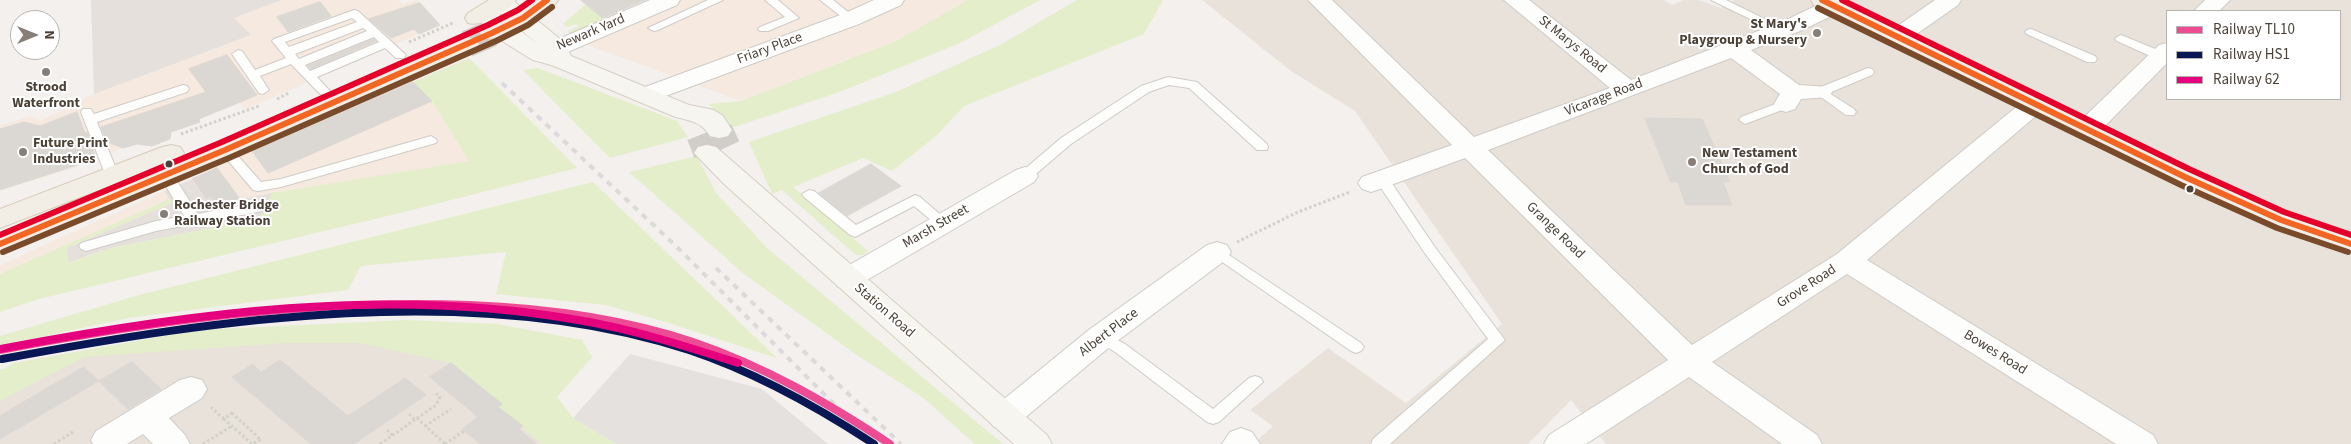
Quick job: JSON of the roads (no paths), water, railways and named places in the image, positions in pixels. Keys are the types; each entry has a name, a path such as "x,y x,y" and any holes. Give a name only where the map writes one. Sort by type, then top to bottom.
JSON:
{"main road":[{"path":"493,16 523,18 547,0"},
{"path":"1828,3 2086,130 2280,220 2351,244"},
{"name":"Station Road","path":"493,16 553,54 682,111 713,141 733,178 1036,444"},
{"name":"Station Road","path":"523,18 553,54"},
{"path":"453,34 225,150 166,175 2,237 112,176 316,83 397,47 453,34"}],"street":[{"name":"Newark Yard","path":"553,54 669,0"},
{"name":"Friary Place","path":"646,95 851,20 893,0"},
{"name":"Grange Road","path":"1319,0 1690,362 1806,444"},
{"name":"St Marys Road","path":"1515,0 1628,90"},
{"path":"1897,37 1950,0"},
{"path":"2206,10 2219,0"},
{"name":"Vicarage Road","path":"1376,181 1628,90 1781,30 1828,3"},
{"path":"1733,48 1790,98 1820,92"},
{"path":"2086,130 2132,78 2164,53"},
{"name":"Grove Road","path":"1575,439 1690,362 1848,261 2035,104"},
{"name":"Marsh Street","path":"847,279 1025,176"},
{"name":"Albert Place","path":"1004,417 1101,337 1216,252"},
{"name":"Bowes Road","path":"1848,261 2142,444"},
{"path":"107,440 146,416 201,398"},
{"path":"146,416 174,444"},
{"path":"1238,444 1241,441 1244,444"}],"lane":[{"path":"654,28 717,0"},
{"path":"764,29 793,18 771,0"},
{"path":"1717,0 1781,30"},
{"path":"831,1 851,20"},
{"path":"316,83 292,59 278,41 354,13 397,47"},
{"path":"252,74 376,32"},
{"path":"2031,32 2091,59"},
{"path":"2122,39 2164,53"},
{"path":"238,54 263,90"},
{"path":"1820,92 1868,72"},
{"path":"1025,176 1066,141 1145,89 1168,81 1193,85 1262,147"},
{"path":"112,176 88,115 183,89"},
{"path":"1820,92 1850,112"},
{"path":"1746,120 1790,98"},
{"path":"225,150 258,187 281,183 430,140"},
{"path":"166,175 191,214 191,220"},
{"path":"1376,181 1497,340 1379,444"},
{"path":"809,194 856,232 915,200 943,223"},
{"path":"86,246 151,227 263,206"},
{"path":"1216,252 1356,347"},
{"path":"1101,337 1120,348 1213,418 1254,382"}],"tunnel":[{"path":"467,44 492,33"},
{"path":"719,130 727,147"},
{"path":"700,135 707,153"}],"railway":[{"path":"502,83 678,248 874,444"},
{"path":"716,268 901,444"}],"rail line":[{"name":"TL10","path":"0,350 122,328 245,312 307,307 431,303 544,311 619,322 693,342 745,362 795,386 890,444"},
{"name":"62","path":"0,349 138,324 207,315 276,308 415,305 485,308 555,316 602,324 738,363"},
{"name":"HS1","path":"2,359 185,329 307,316 431,312 518,317 592,326 641,336 689,350 762,379 808,403 874,444"}],"place":[{"name":"St Mary's Playgroup & Nursery","path":"1817,33"},
{"name":"Strood Waterfront","path":"46,72"},
{"name":"Future Print Industries","path":"23,152"},
{"name":"New Testament Church of God","path":"1692,162"},
{"name":"Rochester Bridge Railway Station","path":"164,214"}]}
